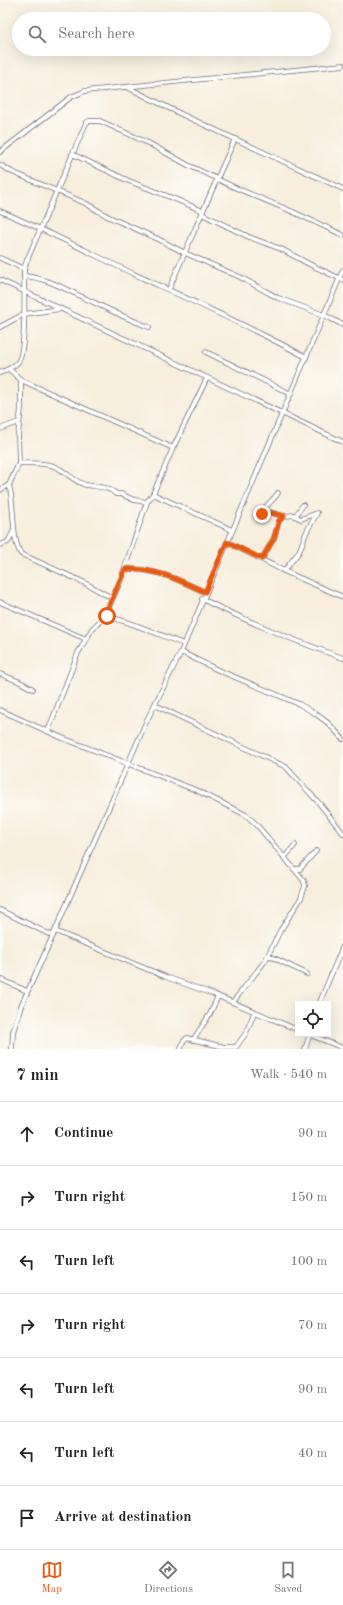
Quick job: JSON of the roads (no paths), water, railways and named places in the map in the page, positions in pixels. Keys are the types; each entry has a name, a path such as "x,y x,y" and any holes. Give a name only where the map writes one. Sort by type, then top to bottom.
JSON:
{"street":[{"path":"0,152 77,94 126,86 343,65"},
{"path":"126,86 183,115 343,189"},
{"path":"0,373 9,369 19,360 21,354 24,314 24,269 26,260 86,123 89,121 93,120 109,125 148,143 177,160 236,188 291,210 343,235"},
{"path":"169,289 205,203 218,179 235,139"},
{"path":"72,154 123,178 175,199 249,237 281,249 341,279"},
{"path":"0,165 12,172 85,203 109,217 240,277 278,298 343,325"},
{"path":"0,211 41,228 229,317 306,357"},
{"path":"0,258 24,269"},
{"path":"12,1049 15,1022 27,991 53,936 155,705 181,652 205,592 341,279 343,270"},
{"path":"24,276 36,277 64,288 135,322 149,327"},
{"path":"0,280 283,413 285,416 343,442"},
{"path":"0,327 24,314 61,309"},
{"path":"206,352 291,394"},
{"path":"9,369 21,380 173,448"},
{"path":"48,731 69,672 92,629 106,615 125,569 148,502 154,494 173,448 207,378"},
{"path":"21,380 19,463 9,486 13,501 14,528 17,546 21,554 83,582 112,598"},
{"path":"0,429 19,422"},
{"path":"19,463 56,467 76,481 86,485 98,486 134,500 148,502"},
{"path":"0,490 9,486"},
{"path":"278,493 275,498 264,508 261,514 268,512 284,516 296,515 303,505"},
{"path":"154,494 232,530"},
{"path":"284,571 298,552 317,513 301,519 293,515"},
{"path":"262,559 274,538 279,521 284,516"},
{"path":"0,545 9,539 14,528"},
{"path":"227,542 284,571 343,597"},
{"path":"125,569 137,569 160,573 205,592"},
{"path":"202,599 234,615 296,642 343,658"},
{"path":"0,602 86,639"},
{"path":"106,615 184,644"},
{"path":"181,652 218,670 299,704 328,723 343,739"},
{"path":"0,674 18,681 32,689"},
{"path":"155,705 286,767 343,833"},
{"path":"0,710 48,731 198,791 246,815 256,824 304,881 305,888 301,898 280,931 265,961 232,1002"},
{"path":"284,858 295,845"},
{"path":"294,869 300,869 316,852"},
{"path":"0,910 53,936"},
{"path":"55,931 166,977 218,996 254,1013 295,1029"},
{"path":"320,1001 343,946"},
{"path":"268,955 308,974"},
{"path":"0,979 27,991"},
{"path":"193,1040 210,1014 218,996"},
{"path":"181,1049 183,1042 186,1039 224,1047 236,1047 246,1033 254,1013"},
{"path":"305,1049 308,1037"},
{"path":"316,1037 343,1048"}]}
